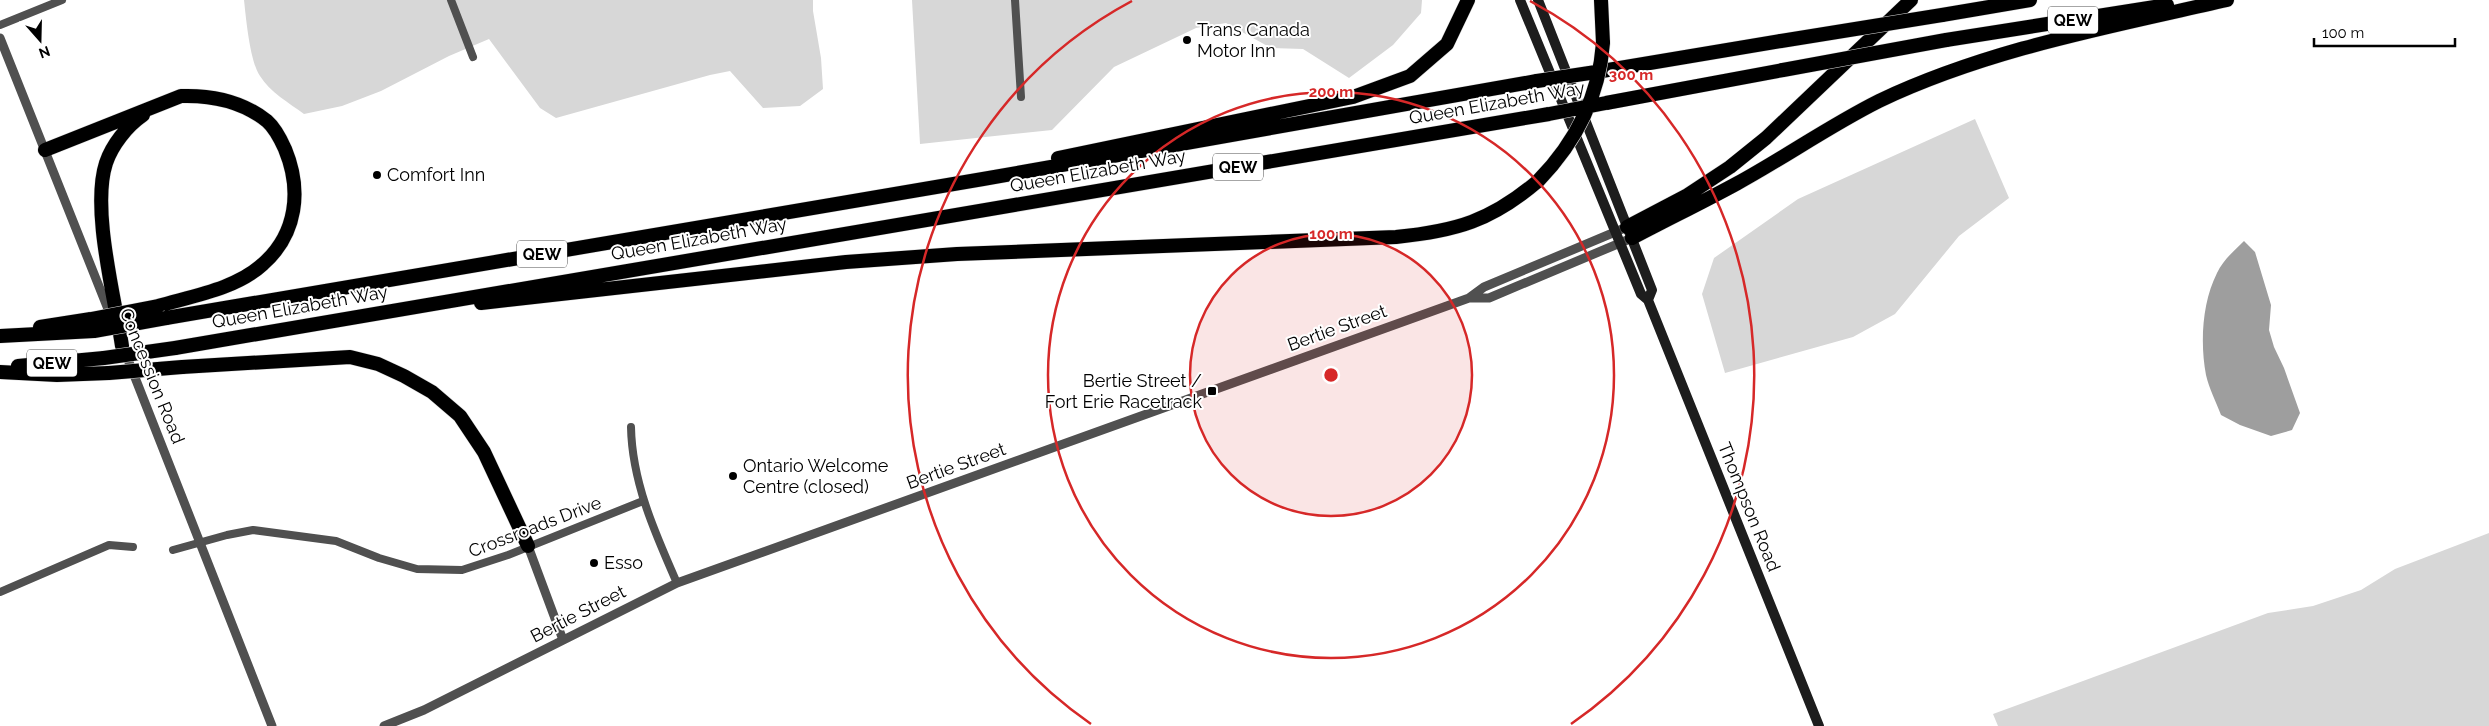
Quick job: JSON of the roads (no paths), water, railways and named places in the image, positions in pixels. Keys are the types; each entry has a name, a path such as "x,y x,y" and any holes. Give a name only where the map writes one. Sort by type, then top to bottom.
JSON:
{"highway":[{"path":"983,179 1072,154 1353,96 1410,76 1447,44 1468,0"},
{"path":"384,312 529,299 641,284 846,262 957,254 1396,237 1430,234 1463,227 1515,200 1538,180 1564,151 1589,108 1600,69 1604,43 1601,0"},
{"path":"1623,235 1686,196 1759,144 1911,0"},
{"name":"Queen Elizabeth Way","path":"0,334 166,318 983,179 1537,81 2030,0"},
{"name":"Queen Elizabeth Way","path":"0,368 104,358 175,348 1549,114 1946,40 2201,0"},
{"path":"1623,235 1736,184 1819,134 1880,101 1960,68 2048,42 2226,0"},
{"path":"45,150 181,96 204,95 226,99 246,108 268,122 281,140 292,164 296,187 295,208 290,225 279,248 262,265 221,288 92,325"},
{"path":"122,346 102,207 106,164 117,142 136,120 158,105"},
{"path":"0,372 57,375 109,373 350,357 378,364 432,392 460,416 484,452 528,546"}],"main road":[{"name":"Thompson Road","path":"1520,0 1623,235 1652,290 1648,300 1819,726"},
{"name":"Thompson Road","path":"1538,0 1623,235"}],"street":[{"path":"0,25 62,0"},
{"path":"451,0 473,57"},
{"path":"1015,0 1021,97"},
{"name":"Concession Road","path":"0,38 272,726"},
{"name":"Bertie Street","path":"384,726 424,710 676,582 1469,298 1484,287 1623,235"},
{"path":"631,428 631,445 643,501 676,582"},
{"name":"Crossroads Drive","path":"173,550 253,530 291,533 336,541 379,558 417,569 462,570 485,563 643,501"},
{"path":"0,592 109,545 133,547"},
{"path":"528,546 563,640"}],"place":[{"name":"Trans Canada Motor Inn","path":"1187,40"},
{"name":"Comfort Inn","path":"377,175"},
{"name":"Bertie Street / Fort Erie Racetrack","path":"1212,391"},
{"name":"Ontario Welcome Centre (closed)","path":"733,476"},
{"name":"Esso","path":"594,563"}]}
